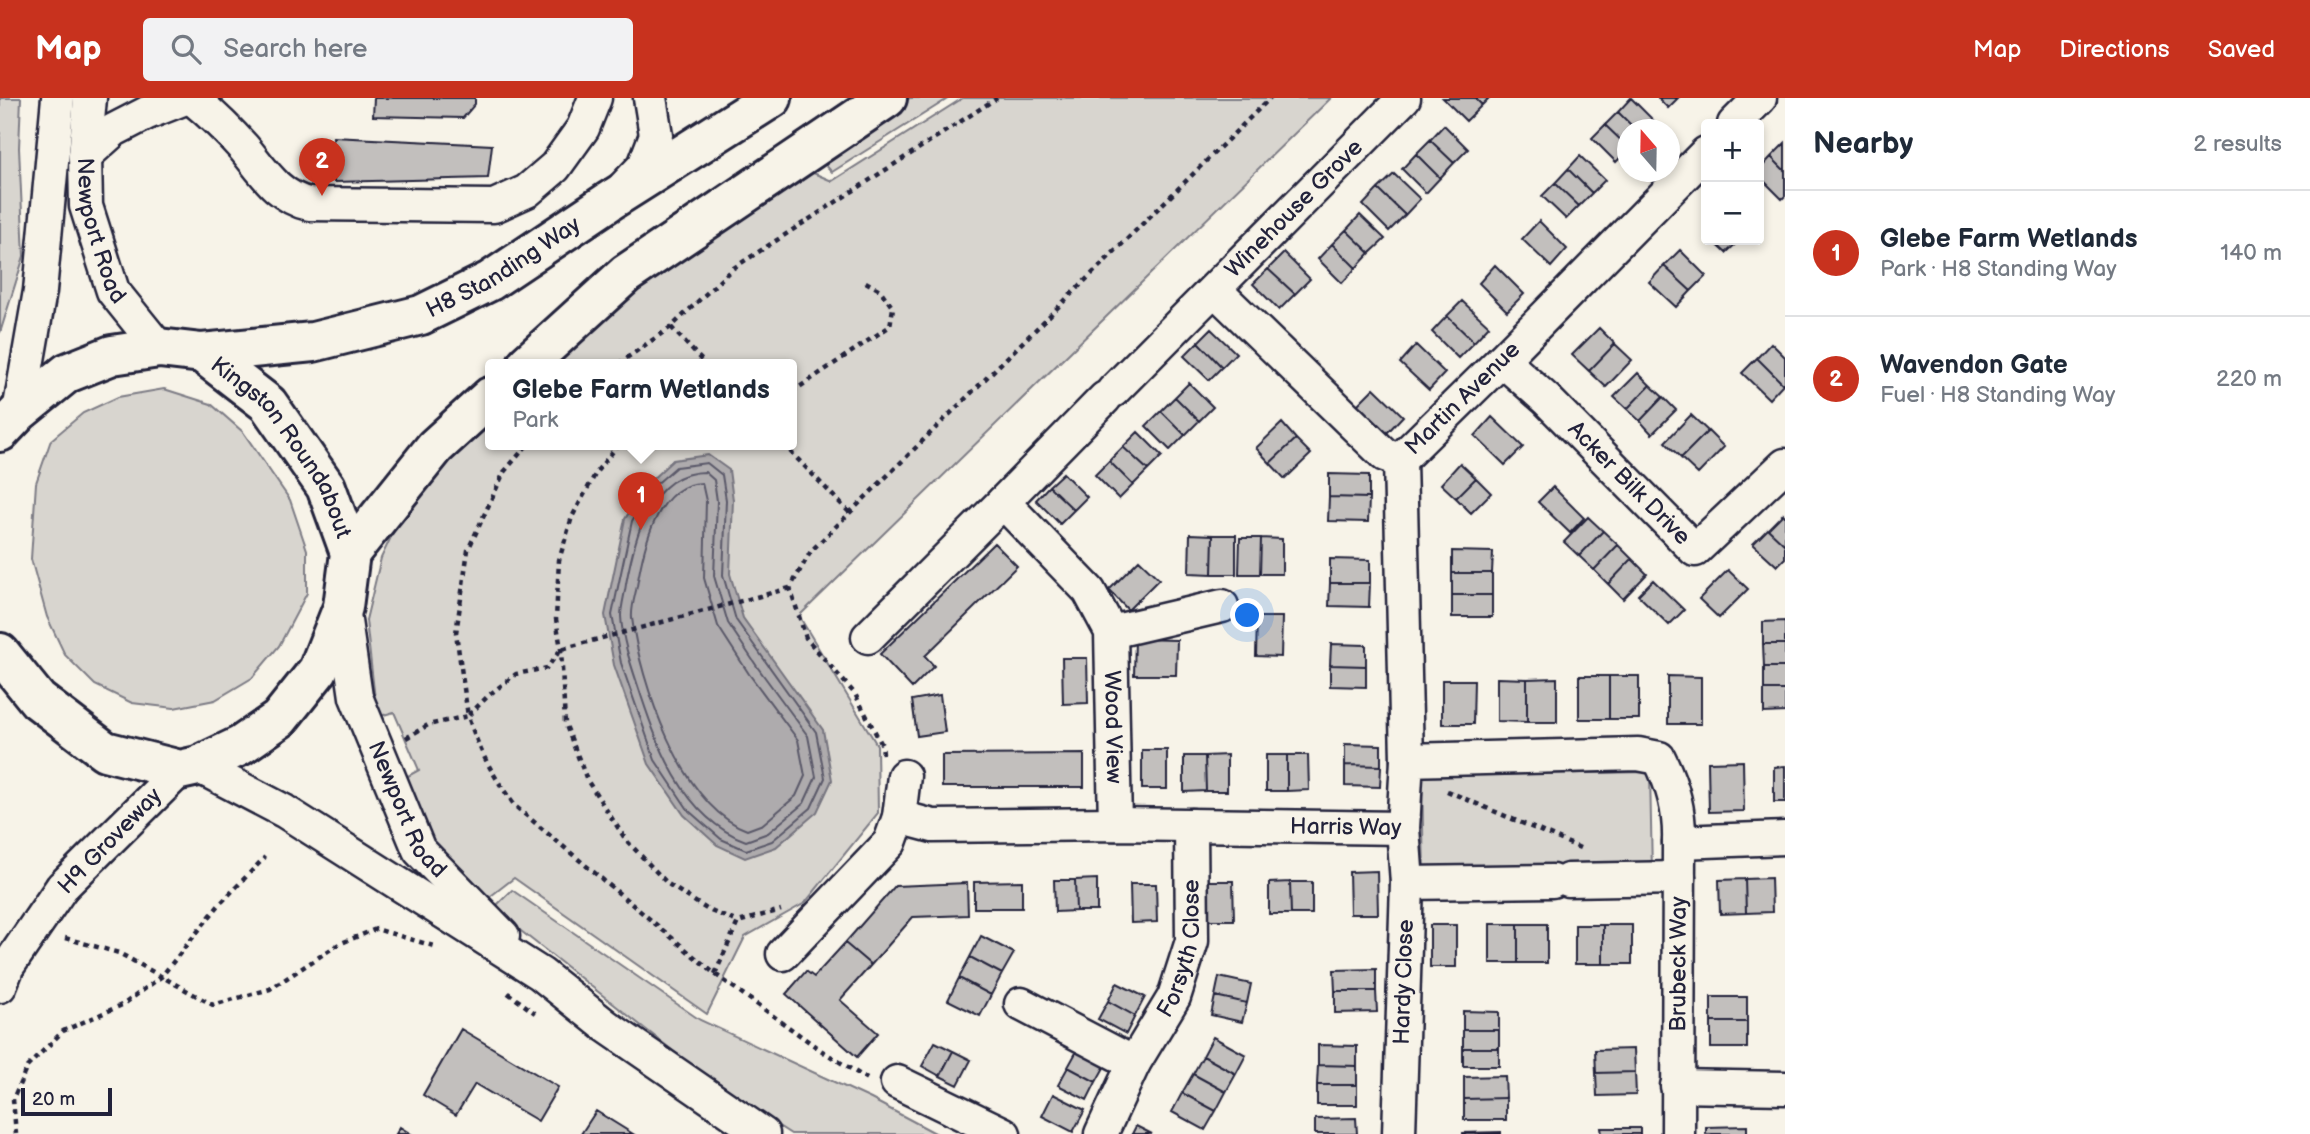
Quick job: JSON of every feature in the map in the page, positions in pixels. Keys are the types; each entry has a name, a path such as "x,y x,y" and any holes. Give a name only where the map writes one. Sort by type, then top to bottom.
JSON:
{"highway":[{"path":"532,359 626,274 887,98"},
{"name":"H8 Standing Way","path":"202,353 313,342 421,315 490,281 758,100"},
{"name":"Kingston Roundabout","path":"9,422 67,373 112,355 159,348 202,353 268,404 326,487 350,553 343,607 318,670 279,719 240,746 189,768"},
{"path":"350,553 435,447 485,402"},
{"path":"0,656 38,701 105,751 189,768"}],"street":[{"path":"9,422 40,291 58,98"},
{"name":"Newport Road","path":"90,98 85,156 86,206 113,291 159,348"},
{"path":"85,156 114,130 147,113 197,100 242,146 275,188 295,201 309,204 494,206 527,191 555,167 583,128 595,98"},
{"path":"611,200 644,166 656,135 650,98"},
{"name":"Winehouse Grove","path":"1003,502 1404,98"},
{"path":"1739,119 1760,98"},
{"name":"Martin Avenue","path":"1407,766 1400,460 1701,158"},
{"name":"Winehouse Grove","path":"1215,289 1385,455 1400,460"},
{"name":"Acker Bilk Drive","path":"1502,360 1547,400 1695,550 1785,466"},
{"path":"869,637 1003,502"},
{"name":"Wood View","path":"1003,502 1089,591 1111,632 1115,824"},
{"name":"Newport Road","path":"343,607 356,697 419,850 541,974"},
{"path":"1111,632 1222,607"},
{"path":"1407,766 1638,754 1659,758 1672,784 1680,819 1679,842 1785,838"},
{"name":"Harris Way","path":"899,817 933,825 1115,824 1404,828 1407,766"},
{"name":"Newport Road","path":"189,768 284,811 541,974 606,1026 763,1134"},
{"name":"H9 Groveway","path":"4,976 62,887 189,768"},
{"path":"783,954 890,842 899,817 904,776"},
{"name":"Forsyth Close","path":"1101,1134 1134,1063 1174,998 1192,941 1191,825"},
{"name":"Hardy Close","path":"1399,1134 1406,883 1404,828"},
{"name":"Brubeck Way","path":"1678,1134 1679,842"},
{"path":"1406,883 1679,878"},
{"path":"1021,1002 1134,1063"},
{"path":"887,1084 1004,1134"},
{"path":"1677,1086 1785,1088"}],"path":[{"path":"625,359 671,327 732,269 997,98"},
{"path":"797,389 890,326 893,308 880,290 862,280"},
{"path":"671,327 700,359"},
{"path":"523,450 504,472 468,550 456,633 468,716 490,771 515,806 715,974 819,1049 887,1084"},
{"path":"614,450 597,471 572,517 559,559 556,619 561,649 565,723 587,780 626,840 668,884 708,910 738,922"},
{"path":"789,450 850,513"},
{"path":"405,738 428,725 468,716 516,674 547,668 561,649 790,588"},
{"path":"1407,766 1591,852"},
{"path":"16,1134 13,1099 27,1067 63,1031 124,1004 161,976 219,905 265,856"},
{"path":"53,935 119,953 213,1005 270,989 340,944 376,929 438,947"},
{"path":"504,990 537,1014"}],"shaded area":[{"path":"0,98 21,98 19,148 24,256 0,333"},
{"path":"910,98 949,98 832,172 819,158"},
{"path":"963,98 1331,98 799,616 877,745 878,813 805,903 745,937 707,1014 514,878 487,899 427,841 397,782 419,770 394,712 377,717 366,620 381,558 408,501 485,421 485,450 797,450 797,359 554,359 625,297 804,169 832,181"},
{"path":"164,389 211,404 243,432 290,500 307,550 307,593 279,646 252,678 215,700 174,708 132,703 95,685 65,655 47,617 31,559 36,483 51,440 83,413 118,397"},
{"path":"1650,772 1652,873 1424,877 1422,776"},
{"path":"512,890 700,1020 871,1099 937,1134 791,1134 724,1091 493,909"}],"water":[{"path":"708,455 729,470 733,500 730,574 743,618 823,730 832,780 817,812 776,847 745,858 717,845 684,815 649,764 614,665 605,615 625,519 648,483 673,460"}],"building":[{"path":"374,98 475,98 475,104 463,118 373,116"},
{"path":"1443,98 1475,98 1482,105 1466,121"},
{"path":"1475,98 1489,98 1482,105"},
{"path":"1631,98 1652,119 1625,119 1618,112"},
{"path":"1658,98 1678,98 1668,108"},
{"path":"1618,112 1625,119 1617,119 1617,136 1605,125"},
{"path":"1444,125 1468,149 1454,163 1430,140"},
{"path":"1605,125 1617,136 1617,161 1616,162 1592,138"},
{"path":"333,137 492,145 488,178 334,182"},
{"path":"1430,140 1454,163 1440,178 1416,154"},
{"path":"1785,143 1785,171 1771,157"},
{"path":"1416,154 1440,178 1426,193 1402,169"},
{"path":"1580,156 1605,180 1592,193 1568,169"},
{"path":"1771,157 1785,171 1785,196 1782,199 1764,181 1764,165"},
{"path":"1568,169 1592,193 1579,206 1555,183"},
{"path":"1394,174 1420,199 1405,215 1378,189"},
{"path":"1555,183 1579,206 1566,219 1542,196"},
{"path":"1378,189 1405,215 1389,231 1363,205"},
{"path":"1360,215 1385,239 1370,253 1346,230"},
{"path":"1539,221 1567,249 1551,267 1522,239"},
{"path":"1346,230 1370,253 1356,268 1332,244"},
{"path":"1332,244 1356,268 1342,283 1318,259"},
{"path":"1717,245 1735,245 1726,253"},
{"path":"1680,250 1706,276 1691,291 1664,266"},
{"path":"1284,253 1310,279 1295,294 1268,269"},
{"path":"1495,265 1524,294 1507,311 1479,283"},
{"path":"1664,266 1691,291 1676,307 1649,282"},
{"path":"1268,269 1295,294 1279,310 1253,284"},
{"path":"1462,301 1489,326 1474,342 1447,316"},
{"path":"1447,316 1474,342 1458,358 1432,332"},
{"path":"1599,328 1615,344 1589,371 1572,355"},
{"path":"1211,329 1236,353 1222,367 1198,342"},
{"path":"1198,342 1222,367 1209,380 1184,356"},
{"path":"1771,343 1785,357 1783,384 1757,358"},
{"path":"1615,344 1632,360 1606,387 1589,371"},
{"path":"1416,345 1445,373 1429,390 1400,363"},
{"path":"1757,358 1783,384 1769,399 1742,373"},
{"path":"1638,373 1650,385 1627,409 1614,397"},
{"path":"1189,383 1213,407 1199,421 1175,397"},
{"path":"1650,385 1663,397 1640,421 1627,409"},
{"path":"1374,388 1403,416 1386,434 1357,405"},
{"path":"1175,397 1199,421 1185,435 1161,411"},
{"path":"1663,397 1676,410 1652,434 1640,421"},
{"path":"1161,411 1185,435 1170,450 1146,426"},
{"path":"1691,415 1708,431 1681,458 1665,442"},
{"path":"1492,417 1523,447 1505,465 1475,436"},
{"path":"1282,423 1296,439 1270,463 1256,448"},
{"path":"1708,431 1724,447 1698,474 1681,458"},
{"path":"1138,432 1162,456 1148,470 1123,447"},
{"path":"1296,439 1311,454 1285,479 1270,463"},
{"path":"1123,447 1148,470 1133,485 1109,461"},
{"path":"1109,461 1133,485 1119,499 1095,475"},
{"path":"1460,463 1476,478 1456,498 1441,484"},
{"path":"1063,473 1087,497 1074,510 1049,486"},
{"path":"1329,474 1369,475 1369,498 1329,497"},
{"path":"1476,478 1491,493 1471,513 1456,498"},
{"path":"1049,486 1074,510 1060,524 1036,500"},
{"path":"1553,487 1584,518 1570,533 1538,502"},
{"path":"1329,497 1369,498 1368,522 1328,521"},
{"path":"1783,514 1785,516 1785,545 1768,529"},
{"path":"1588,517 1603,531 1579,556 1564,542"},
{"path":"1768,529 1785,545 1785,558 1777,566 1753,544"},
{"path":"1603,531 1618,545 1594,570 1579,556"},
{"path":"1190,534 1213,535 1212,574 1189,573"},
{"path":"1213,535 1236,535 1236,574 1212,574"},
{"path":"1240,538 1261,538 1260,574 1239,574"},
{"path":"1261,538 1282,539 1282,574 1260,574"},
{"path":"994,543 1017,566 925,656 934,666 912,688 880,654"},
{"path":"1618,545 1632,559 1608,584 1594,570"},
{"path":"1452,551 1493,552 1492,573 1452,573"},
{"path":"1330,559 1370,560 1370,583 1330,583"},
{"path":"1632,559 1647,574 1623,599 1608,584"},
{"path":"1139,560 1159,579 1128,610 1109,590"},
{"path":"1728,570 1748,589 1719,618 1699,599"},
{"path":"1452,573 1492,573 1492,595 1452,595"},
{"path":"1653,580 1684,610 1669,625 1638,595"},
{"path":"1330,583 1370,583 1369,607 1329,606"},
{"path":"1452,595 1492,595 1492,617 1452,617"},
{"path":"1257,617 1282,617 1281,657 1256,656"},
{"path":"1785,621 1785,644 1763,644 1763,622"},
{"path":"1135,639 1177,640 1176,675 1134,675"},
{"path":"1331,644 1366,645 1366,666 1330,665"},
{"path":"1763,644 1785,644 1785,667 1764,667"},
{"path":"1062,658 1087,658 1088,703 1063,704"},
{"path":"1330,665 1366,666 1366,687 1330,686"},
{"path":"1764,667 1785,667 1785,690 1764,690"},
{"path":"1579,676 1609,676 1609,719 1579,719"},
{"path":"1609,676 1639,676 1639,719 1609,719"},
{"path":"1668,676 1701,677 1701,724 1668,724"},
{"path":"1497,678 1527,679 1527,722 1497,721"},
{"path":"1557,678 1557,722 1527,722 1527,679"},
{"path":"1442,680 1474,680 1473,724 1442,724"},
{"path":"1764,690 1785,690 1785,712 1764,713"},
{"path":"940,695 945,732 917,736 912,700"},
{"path":"1345,744 1381,745 1381,766 1345,765"},
{"path":"1142,750 1167,750 1167,789 1142,789"},
{"path":"1084,754 1084,787 942,787 942,755"},
{"path":"1227,755 1227,791 1206,791 1205,756"},
{"path":"1266,755 1287,755 1287,791 1266,791"},
{"path":"1287,755 1308,755 1309,790 1287,791"},
{"path":"1184,756 1205,756 1206,791 1184,792"},
{"path":"1743,761 1744,811 1709,812 1708,762"},
{"path":"1345,765 1381,766 1380,787 1345,786"},
{"path":"1785,766 1785,802 1774,802 1774,767"},
{"path":"1377,871 1378,914 1350,914 1349,872"},
{"path":"1771,878 1772,912 1746,913 1745,879"},
{"path":"1097,879 1097,911 1076,911 1075,880"},
{"path":"1745,879 1746,913 1720,914 1719,880"},
{"path":"1054,880 1075,880 1076,911 1055,912"},
{"path":"1022,881 1022,908 974,908 974,882"},
{"path":"1207,881 1233,881 1234,920 1208,920"},
{"path":"1290,882 1312,882 1312,914 1291,914"},
{"path":"1290,882 1291,914 1269,914 1269,883"},
{"path":"967,883 968,915 913,917 871,965 845,943 895,886"},
{"path":"1130,884 1156,884 1157,922 1131,923"},
{"path":"1490,924 1518,924 1518,963 1490,963"},
{"path":"1518,924 1547,924 1547,963 1518,963"},
{"path":"1430,925 1456,925 1456,967 1430,967"},
{"path":"1575,925 1603,925 1603,964 1575,964"},
{"path":"1603,925 1632,925 1632,964 1603,964"},
{"path":"981,936 1014,953 1002,974 970,957"},
{"path":"845,943 871,965 840,1000 878,1033 857,1057 786,994 806,971 814,977"},
{"path":"970,957 1002,974 991,995 959,978"},
{"path":"1376,969 1376,991 1335,991 1334,970"},
{"path":"1219,977 1251,984 1247,1003 1215,996"},
{"path":"959,978 991,995 980,1016 948,1000"},
{"path":"1117,983 1145,997 1135,1016 1108,1001"},
{"path":"1335,991 1376,991 1377,1012 1335,1013"},
{"path":"1215,996 1247,1003 1242,1022 1211,1015"},
{"path":"1711,997 1747,997 1747,1022 1711,1022"},
{"path":"1108,1001 1135,1016 1126,1034 1098,1019"},
{"path":"1463,1011 1499,1012 1499,1030 1463,1030"},
{"path":"1711,1022 1747,1022 1747,1048 1711,1048"},
{"path":"461,1029 558,1087 538,1121 475,1084 456,1115 423,1095"},
{"path":"1463,1030 1499,1030 1499,1048 1463,1048"},
{"path":"1213,1037 1246,1055 1236,1074 1203,1056"},
{"path":"935,1042 953,1051 940,1076 922,1066"},
{"path":"1318,1045 1357,1046 1357,1066 1318,1065"},
{"path":"1463,1048 1499,1048 1499,1066 1463,1066"},
{"path":"1078,1049 1106,1064 1096,1082 1068,1067"},
{"path":"1634,1049 1635,1072 1596,1073 1595,1050"},
{"path":"953,1051 971,1060 958,1085 940,1076"},
{"path":"1203,1056 1236,1074 1226,1092 1193,1074"},
{"path":"1318,1065 1357,1066 1357,1085 1317,1085"},
{"path":"1068,1067 1096,1082 1087,1100 1058,1085"},
{"path":"1635,1072 1636,1095 1597,1096 1596,1073"},
{"path":"1193,1074 1226,1092 1216,1111 1182,1093"},
{"path":"1505,1076 1506,1098 1464,1099 1464,1077"},
{"path":"1317,1085 1357,1085 1357,1105 1317,1105"},
{"path":"1182,1093 1216,1111 1205,1130 1172,1112"},
{"path":"1053,1094 1085,1110 1073,1132 1042,1116"},
{"path":"1506,1098 1506,1120 1464,1120 1464,1099"},
{"path":"596,1111 633,1134 581,1134"},
{"path":"1356,1118 1357,1134 1315,1134 1315,1119"},
{"path":"1136,1126 1152,1134 1132,1134"},
{"path":"1747,1126 1747,1134 1706,1134 1706,1127"},
{"path":"400,1127 411,1134 396,1134"},
{"path":"1601,1128 1640,1128 1640,1134 1602,1134"},
{"path":"1463,1133 1501,1134 1463,1134"}],"place":[{"name":"Wavendon Gate","path":"322,196"},
{"name":"Glebe Farm Wetlands","path":"641,530"}]}
